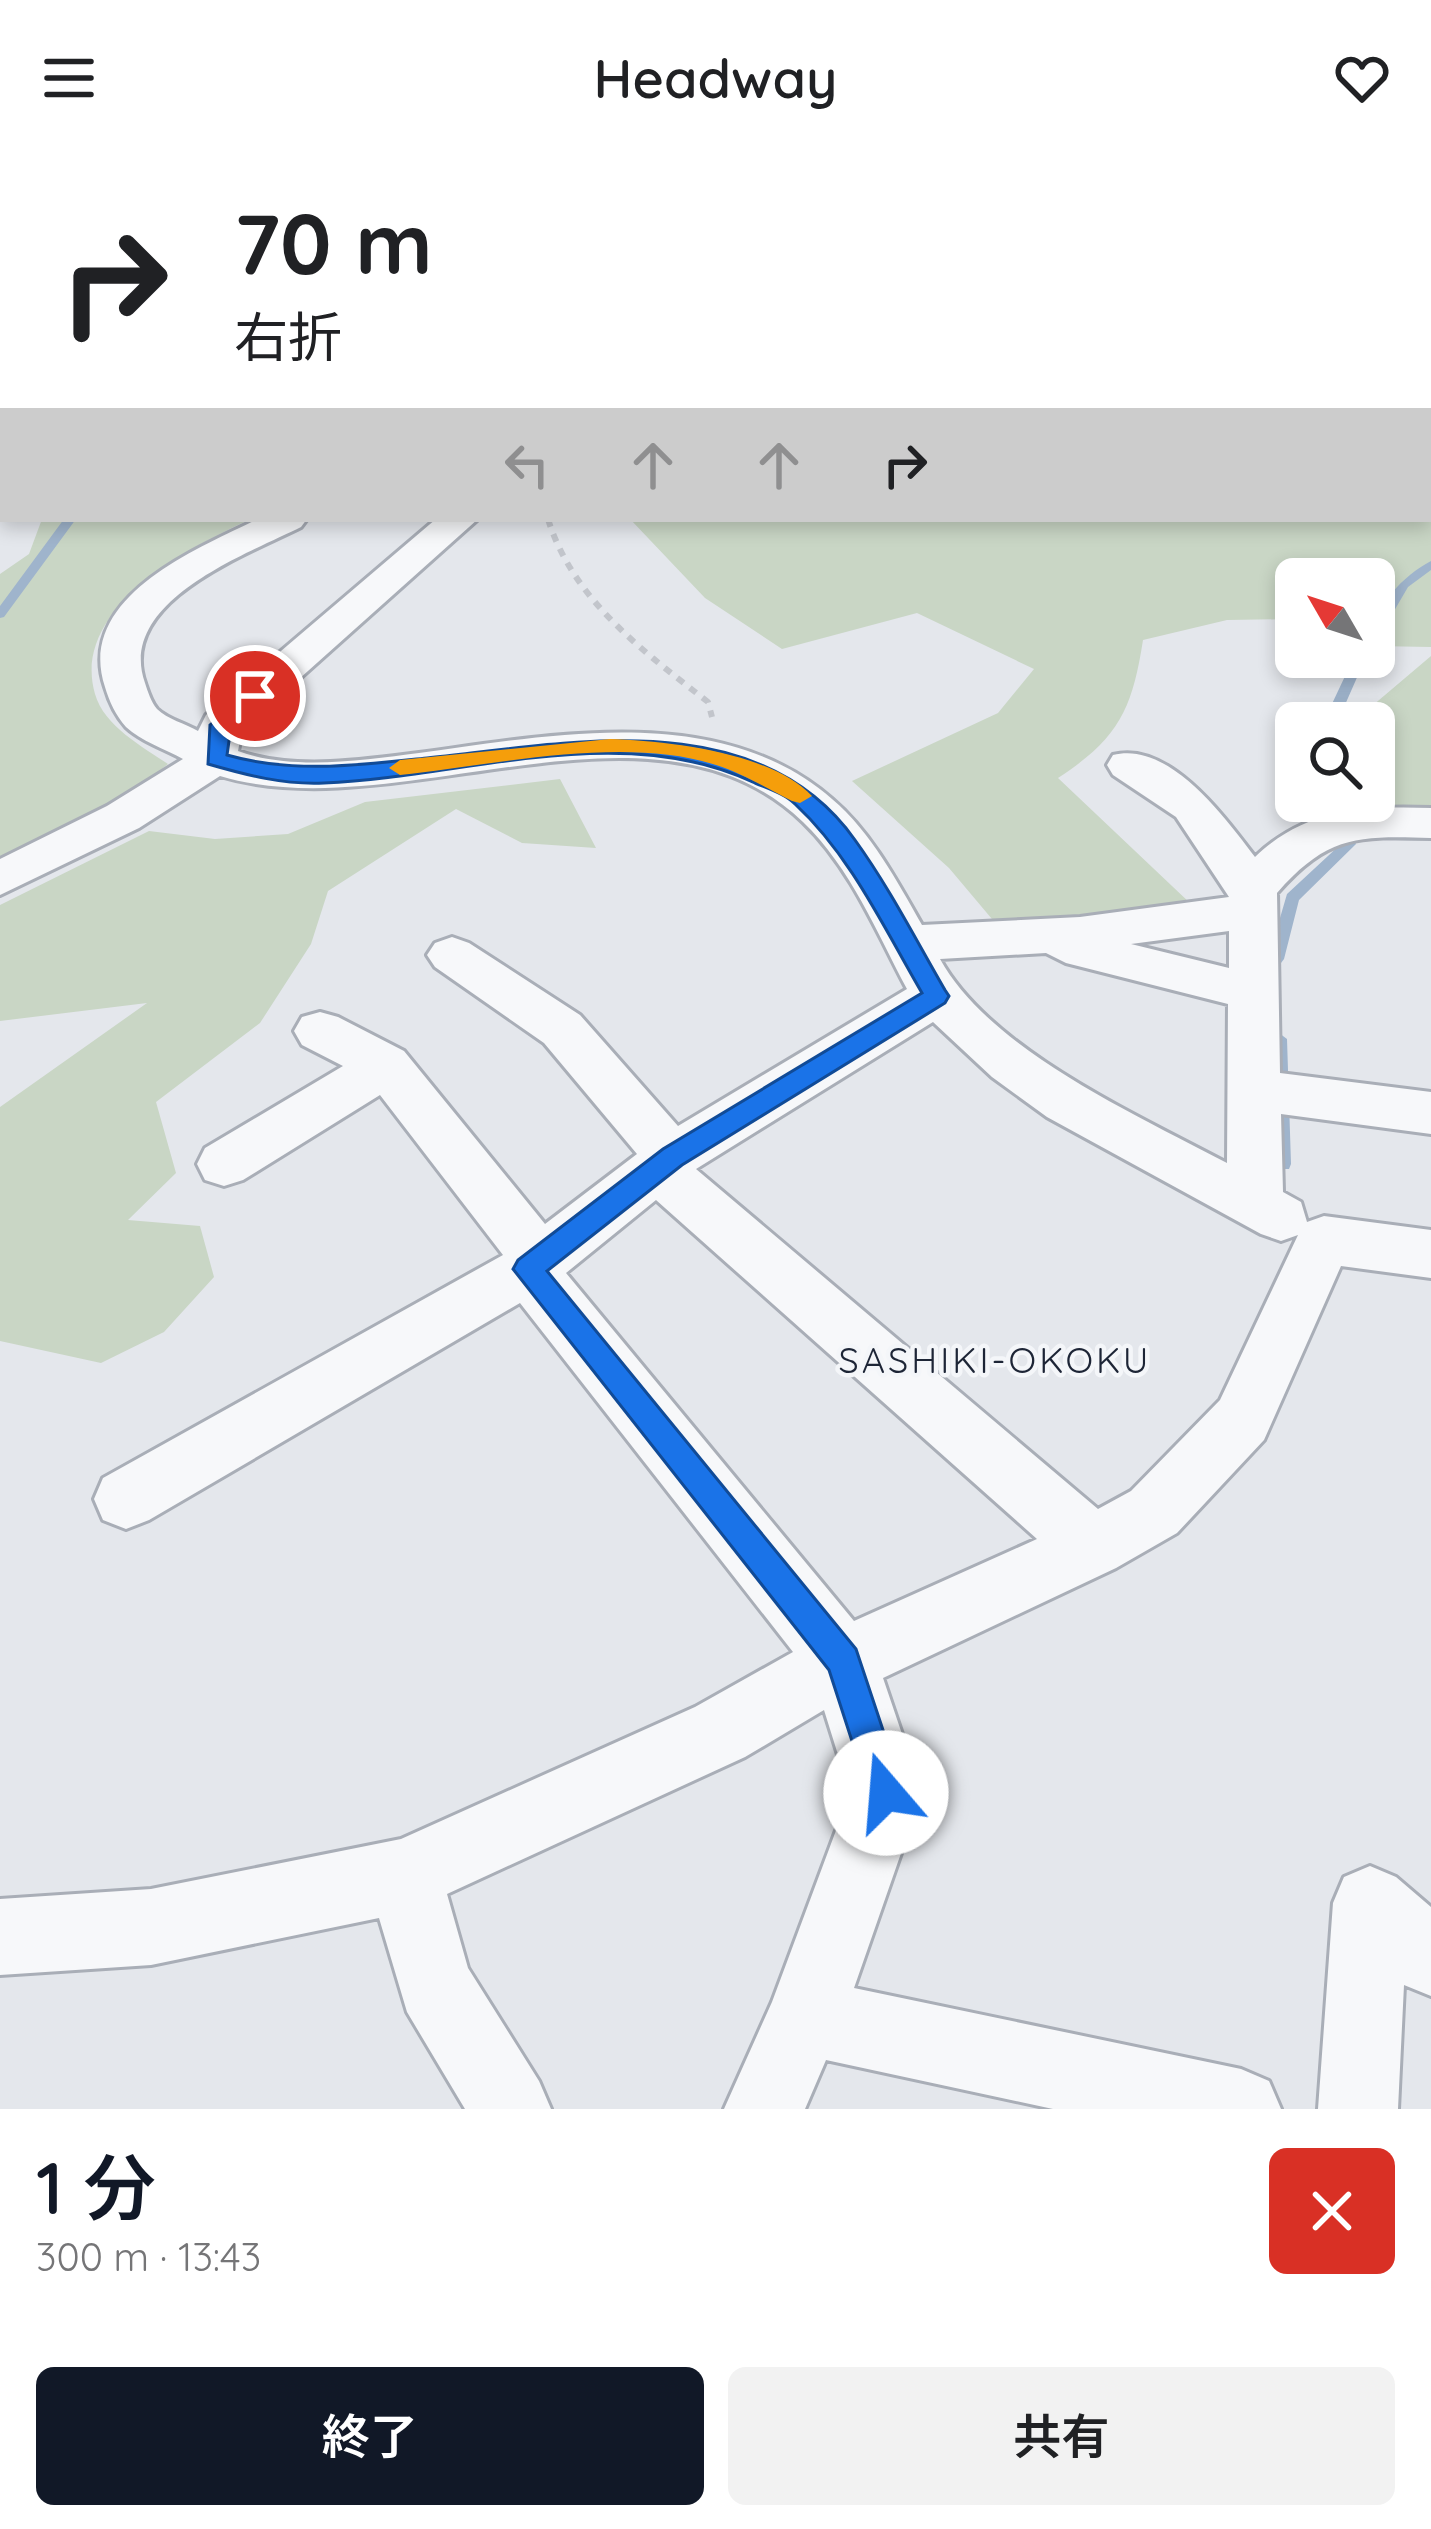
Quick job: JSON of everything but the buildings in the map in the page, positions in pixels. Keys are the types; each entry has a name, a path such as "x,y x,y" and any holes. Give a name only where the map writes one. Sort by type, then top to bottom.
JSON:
{"street":[{"path":"282,522 190,567 134,615 118,664 140,717 215,759 258,772 322,776 610,746 663,748 723,759 799,795 845,843 936,996 1010,1063 1066,1102 1324,1240 1431,1254"},
{"path":"0,879 123,818 215,759 221,725 456,522"},
{"path":"1129,765 1192,806 1252,900 1256,1205"},
{"path":"905,943 1029,936 1252,900 1289,847 1352,824 1431,823"},
{"path":"1029,936 1252,992"},
{"path":"452,955 562,1029 665,1163 1093,1546"},
{"path":"126,1499 534,1264 665,1163 936,996"},
{"path":"320,1031 386,1066 844,1661 886,1793 805,2017 764,2109"},
{"path":"224,1164 386,1066"},
{"path":"1258,1090 1431,1113"},
{"path":"0,1937 151,1927 405,1875 720,1732 844,1661 1093,1546 1154,1512 1242,1420 1324,1240"},
{"path":"405,1875 434,1985 511,2109"},
{"path":"1358,2109 1370,1903 1431,1958"},
{"path":"805,2017 1241,2109"}],"path":[{"path":"549,522 557,548 618,631 708,702 723,759"}],"green space":[{"path":"41,522 245,522 168,564 117,608 100,634 92,663 100,705 125,735 168,764 113,808 0,865 0,574 29,554"},
{"path":"633,522 1431,522 1431,647 1395,646 1395,558 1275,558 1275,619 1227,620 1143,640 1134,685 1119,720 1095,749 1058,778 1191,904 997,925 949,868 852,781 998,713 1034,669 917,613 782,649 705,598"},
{"path":"1431,656 1431,811 1395,810 1395,702 1377,702"},
{"path":"560,779 596,848 522,843 456,809 328,891 311,944 260,1023 156,1102 176,1173 128,1220 200,1226 214,1277 164,1332 101,1363 0,1341 0,1107 147,1003 0,1021 0,905 149,831 215,839 288,834 365,802"}],"waterway":[{"path":"0,614 68,522"},
{"path":"1395,599 1403,585 1431,565"},
{"path":"1340,702 1350,678"},
{"path":"1276,959 1292,898 1349,844 1341,822"},
{"path":"1279,1039 1283,1164"}],"slow traffic":[{"path":"400,768 610,746 663,748 723,759 800,796"}],"district":[{"name":"SASHIKI-OKOKU","path":"995,1360"}],"route":[{"path":"255,696 221,725 215,759 258,772 322,776 610,746 663,748 723,759 799,795 845,843 936,996 672,1157 528,1269 844,1661 886,1793"}]}
